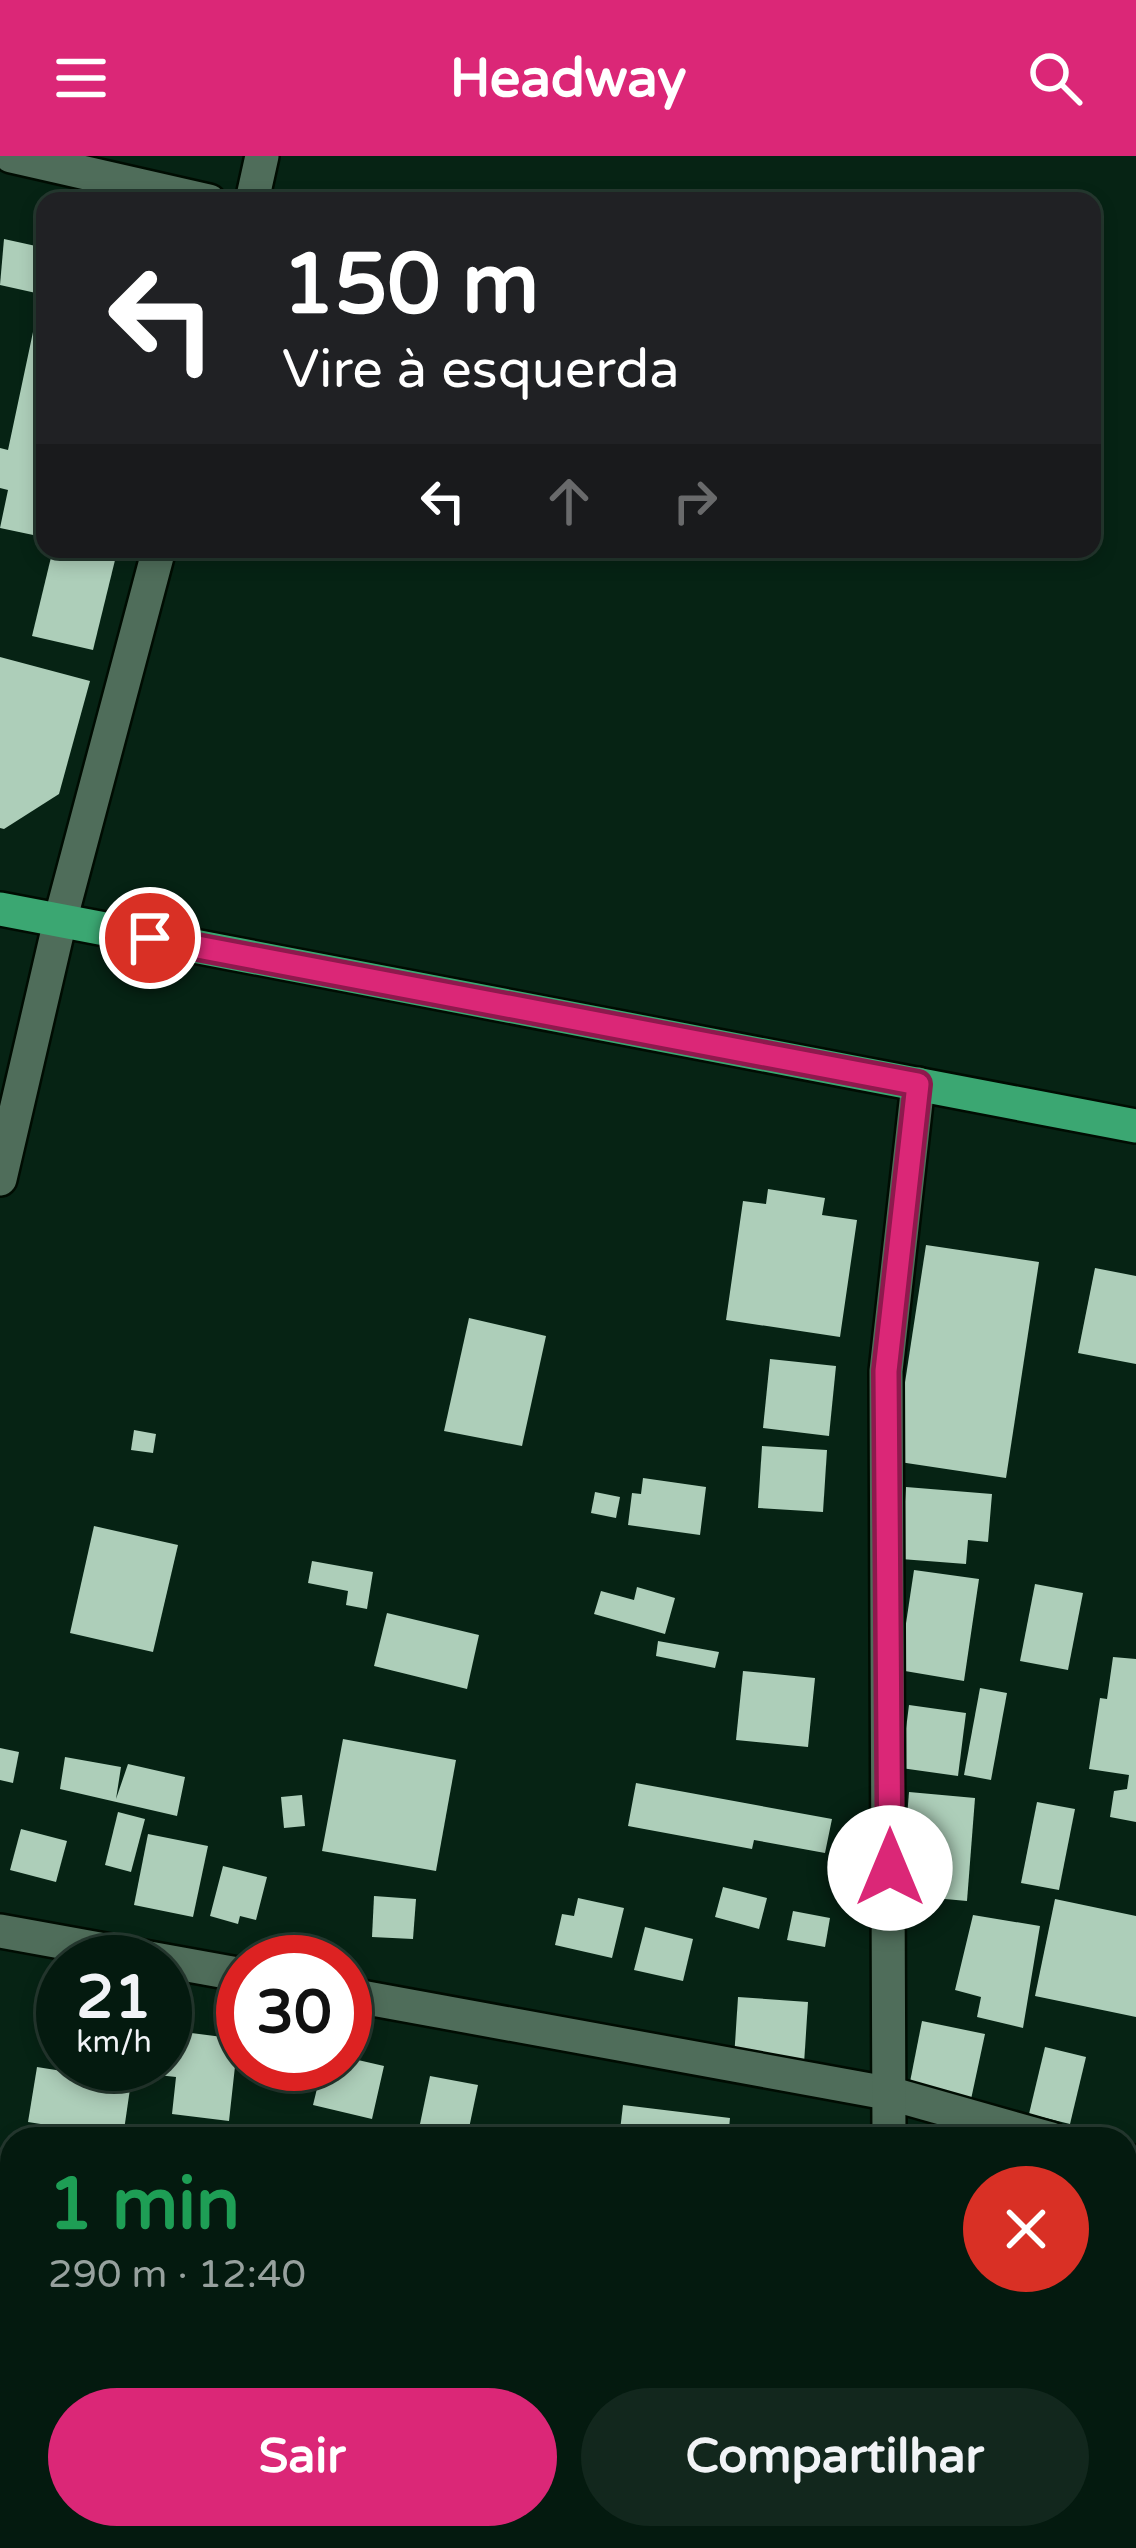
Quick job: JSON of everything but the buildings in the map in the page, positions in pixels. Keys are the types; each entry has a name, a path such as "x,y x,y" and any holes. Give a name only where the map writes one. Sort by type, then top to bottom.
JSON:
{"main road":[{"path":"0,909 1136,1126"}],"street":[{"path":"10,156 169,192"},
{"path":"254,192 262,156"},
{"path":"0,1179 60,921 157,558"},
{"path":"890,2127 886,1371 918,1084"},
{"path":"0,1931 216,1971"},
{"path":"372,1999 892,2094 1009,2127"}],"route":[{"path":"150,938 918,1084 886,1371 890,1868"}]}
